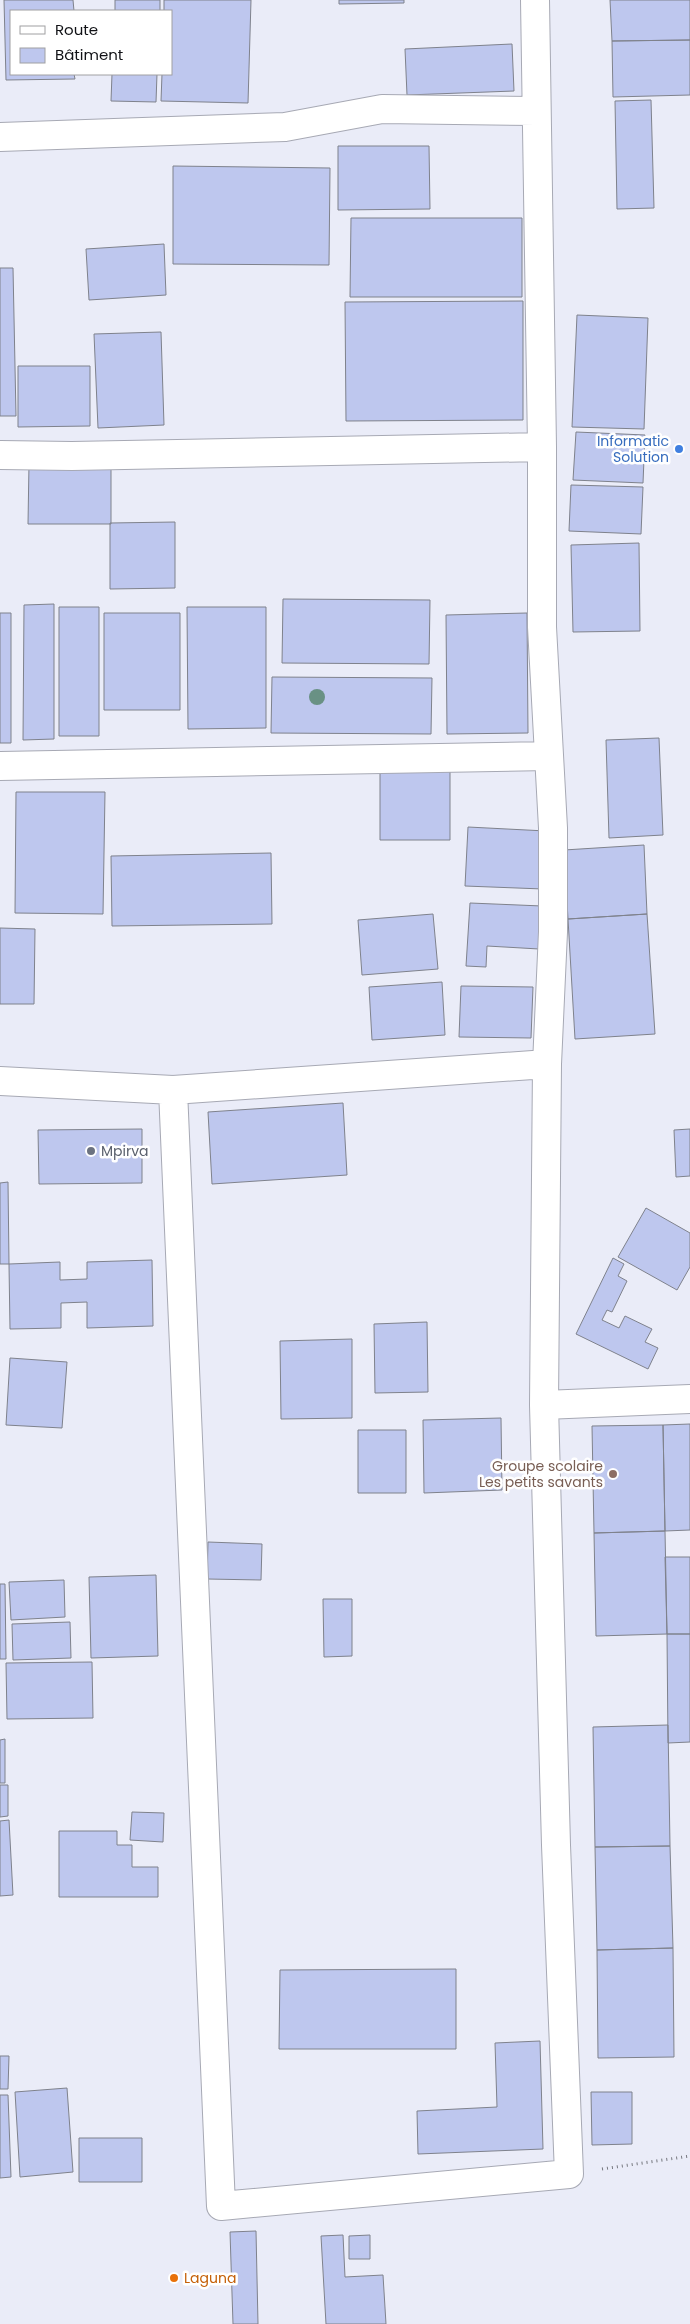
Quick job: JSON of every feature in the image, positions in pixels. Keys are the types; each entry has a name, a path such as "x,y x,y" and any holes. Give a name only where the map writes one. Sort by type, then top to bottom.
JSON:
{"street":[{"path":"173,1090 221,2206 569,2174 556,1835 544,1405 547,1064 553,932 553,828 542,627 542,447 535,0"},
{"path":"0,137 285,127 382,109 536,111"},
{"path":"0,455 82,456 542,447"},
{"path":"0,766 548,756"},
{"path":"0,1081 173,1090 547,1064"},
{"path":"544,1405 690,1399"}],"path":[{"path":"569,2174 690,2156"}],"building":[{"path":"4,0 73,0 74,10 10,10 10,75 74,75 75,79 6,80"},
{"path":"115,0 160,0 160,10 115,10"},
{"path":"164,0 251,0 248,103 161,101 162,75 172,75 172,10 164,10"},
{"path":"339,0 404,0 404,3 339,4"},
{"path":"610,0 690,0 690,40 612,41"},
{"path":"690,40 690,95 613,97 612,41"},
{"path":"512,44 514,91 407,95 405,49"},
{"path":"112,75 157,75 156,102 111,101"},
{"path":"651,100 654,208 617,209 615,101"},
{"path":"338,146 429,146 430,209 338,210"},
{"path":"173,166 330,168 329,265 173,264"},
{"path":"351,218 522,218 522,297 350,297"},
{"path":"164,244 166,295 89,300 86,249"},
{"path":"0,268 13,268 16,416 0,416"},
{"path":"523,301 523,420 346,421 345,302"},
{"path":"577,315 648,318 644,429 572,427"},
{"path":"161,332 164,425 98,428 94,334"},
{"path":"18,366 90,366 90,426 18,427"},
{"path":"576,432 645,435 643,483 573,480"},
{"path":"111,463 111,524 28,524 29,464"},
{"path":"571,485 643,487 641,534 569,531"},
{"path":"175,522 175,588 110,589 110,523"},
{"path":"639,543 640,631 573,632 571,545"},
{"path":"283,599 430,600 429,664 282,663"},
{"path":"54,604 54,739 23,740 24,605"},
{"path":"59,607 99,607 99,736 59,736"},
{"path":"187,607 266,607 266,728 188,729"},
{"path":"0,613 11,613 11,743 0,743"},
{"path":"104,613 180,613 180,710 104,710"},
{"path":"527,613 528,733 447,734 446,615"},
{"path":"272,677 432,678 431,734 271,733"},
{"path":"659,738 663,835 609,838 606,740"},
{"path":"450,771 450,840 380,840 380,772"},
{"path":"16,792 105,792 103,914 15,913"},
{"path":"468,827 546,831 543,889 465,886"},
{"path":"644,845 647,914 568,919 564,850"},
{"path":"271,853 272,924 112,926 111,856"},
{"path":"470,903 542,906 539,949 487,946 486,967 466,966"},
{"path":"433,914 438,969 362,975 358,920"},
{"path":"647,914 655,1034 575,1039 568,919"},
{"path":"0,928 35,929 34,1004 0,1004"},
{"path":"442,982 445,1035 372,1040 369,987"},
{"path":"461,986 533,987 531,1038 459,1037"},
{"path":"343,1103 347,1175 212,1184 208,1112"},
{"path":"142,1129 142,1183 39,1184 38,1130"},
{"path":"690,1129 690,1176 676,1177 674,1130"},
{"path":"8,1182 9,1264 0,1264 0,1183"},
{"path":"646,1208 690,1233 690,1267 677,1290 618,1257"},
{"path":"613,1258 624,1264 618,1276 627,1281 612,1312 607,1310 602,1320 619,1328 625,1316 652,1329 645,1342 658,1348 648,1369 576,1334"},
{"path":"152,1260 153,1326 87,1328 87,1302 61,1303 61,1328 10,1329 9,1264 60,1262 60,1280 87,1279 87,1262"},
{"path":"427,1322 428,1392 375,1393 374,1324"},
{"path":"352,1339 352,1418 281,1419 280,1341"},
{"path":"10,1358 67,1362 62,1428 6,1425"},
{"path":"501,1418 502,1490 424,1493 423,1420"},
{"path":"690,1424 690,1530 665,1531 663,1425"},
{"path":"663,1425 665,1531 594,1533 592,1426"},
{"path":"358,1430 406,1430 406,1493 358,1493"},
{"path":"665,1531 667,1634 596,1636 594,1533"},
{"path":"208,1542 262,1544 261,1580 207,1579"},
{"path":"665,1557 690,1557 690,1634 667,1634"},
{"path":"156,1575 158,1656 91,1658 89,1577"},
{"path":"64,1580 65,1617 11,1620 9,1582"},
{"path":"0,1584 5,1584 6,1659 0,1659"},
{"path":"323,1599 352,1599 352,1656 324,1657"},
{"path":"70,1622 71,1658 13,1660 12,1624"},
{"path":"667,1634 690,1634 690,1742 668,1743"},
{"path":"92,1662 93,1718 7,1719 6,1663"},
{"path":"668,1725 670,1846 595,1847 593,1727"},
{"path":"5,1739 5,1783 0,1783 0,1740"},
{"path":"0,1785 8,1785 8,1816 0,1817"},
{"path":"132,1812 164,1813 163,1842 130,1840"},
{"path":"9,1820 13,1895 0,1896 0,1821"},
{"path":"59,1831 117,1831 117,1845 132,1845 132,1867 158,1867 158,1897 59,1897"},
{"path":"670,1846 673,1948 597,1950 595,1847"},
{"path":"673,1948 674,2057 598,2058 597,1950"},
{"path":"456,1969 456,2049 279,2049 280,1970"},
{"path":"540,2041 543,2149 418,2154 417,2111 497,2107 495,2043"},
{"path":"0,2056 9,2056 8,2089 0,2089"},
{"path":"67,2088 73,2172 20,2177 15,2092"},
{"path":"591,2092 632,2092 632,2144 592,2145"},
{"path":"0,2095 8,2095 11,2177 0,2178"},
{"path":"79,2138 142,2138 142,2182 79,2182"},
{"path":"256,2231 258,2324 233,2324 230,2232"},
{"path":"343,2235 345,2277 383,2275 386,2324 326,2324 321,2236"},
{"path":"370,2235 370,2259 349,2259 349,2236"}],"place":[{"name":"Informatic Solution","path":"679,449"},
{"name":"Mpirva","path":"91,1151"},
{"name":"Groupe scolaire Les petits savants","path":"613,1474"},
{"name":"Laguna","path":"174,2278"}]}
